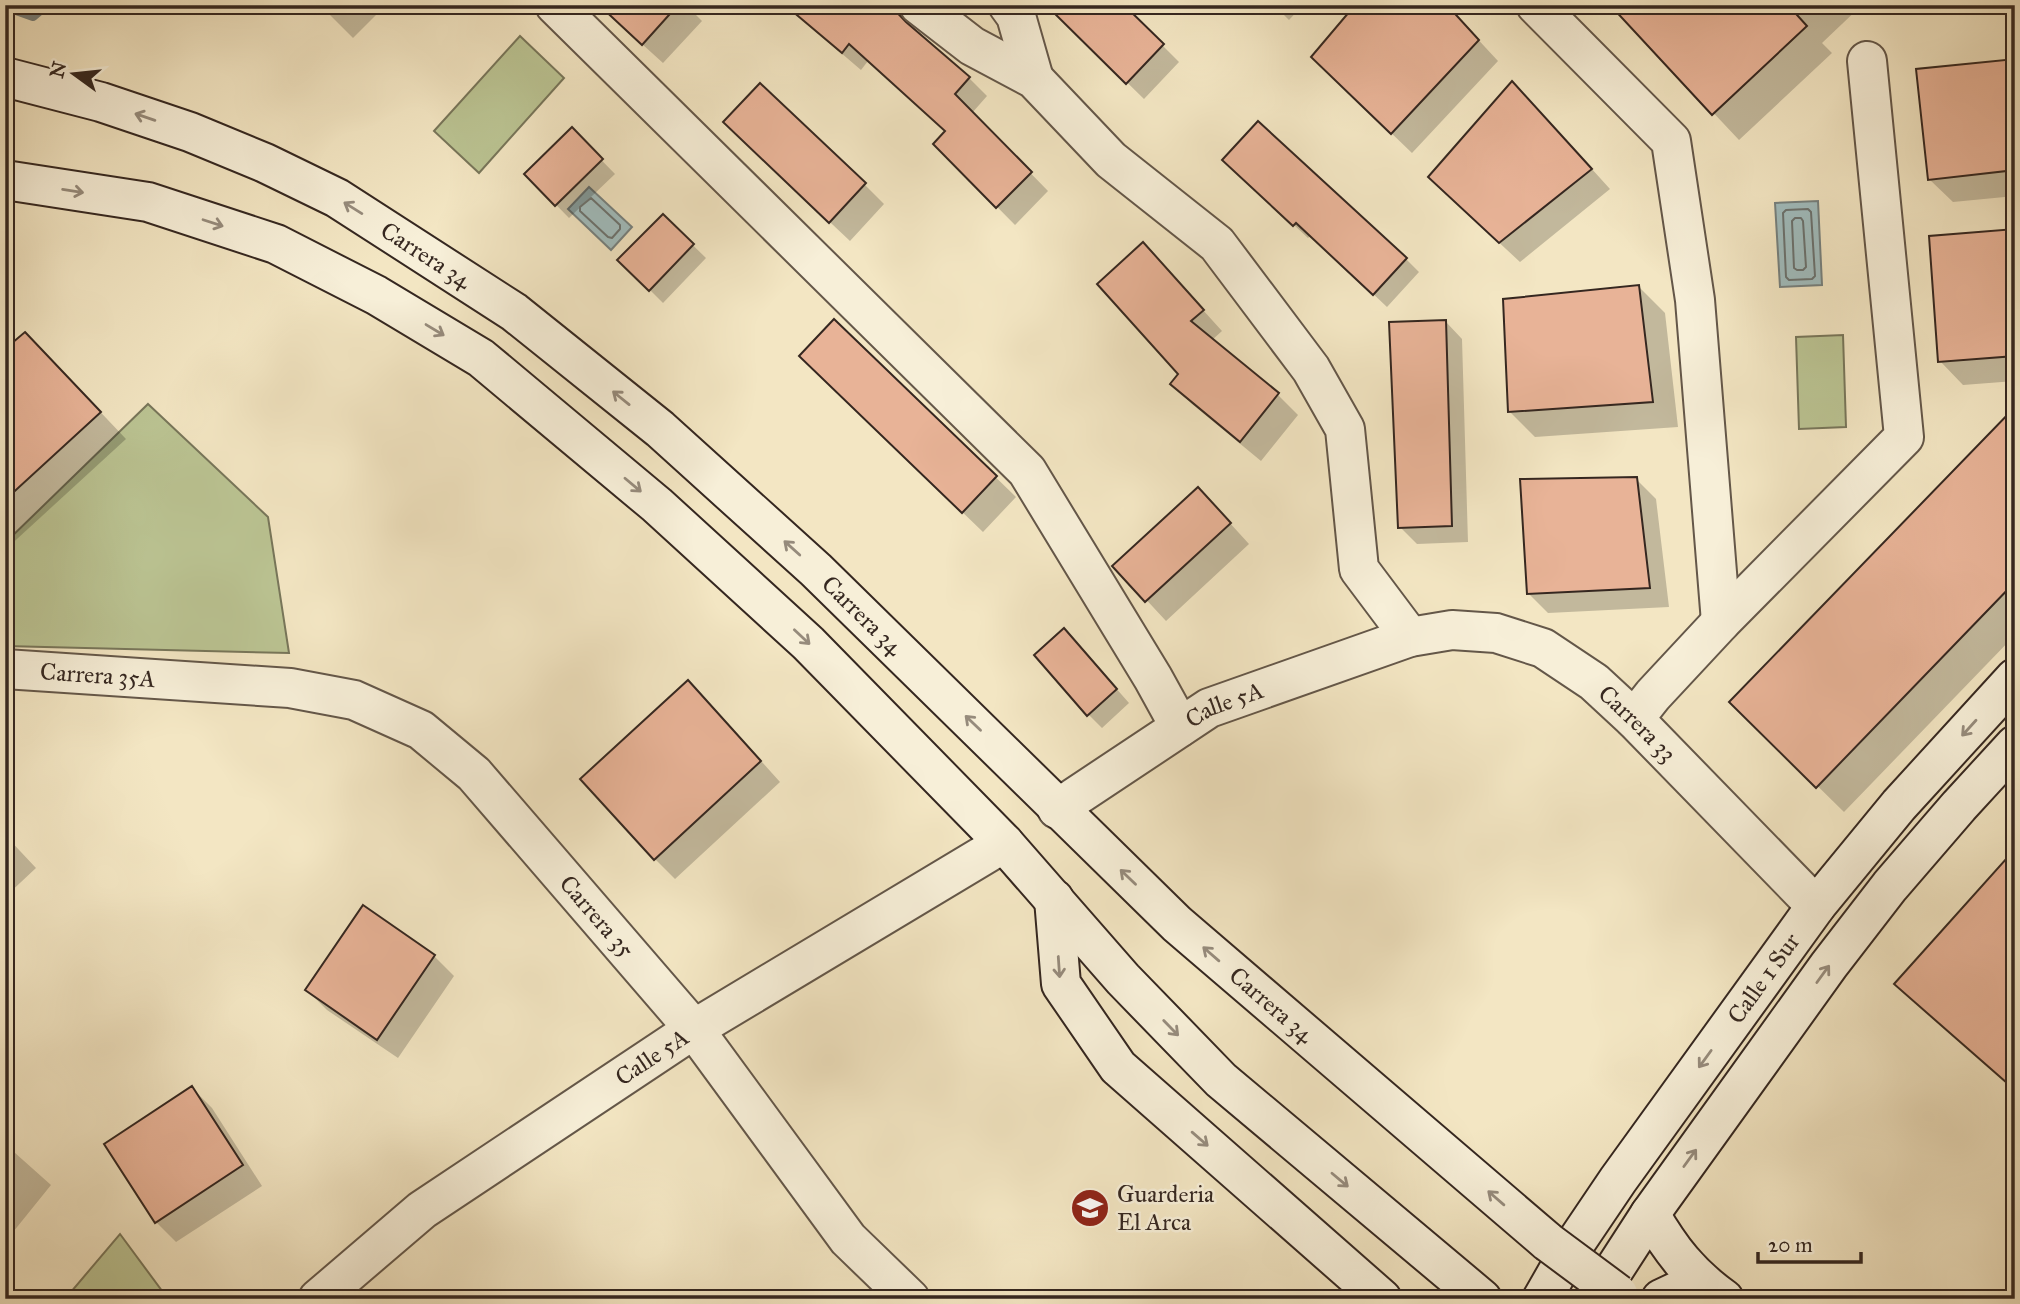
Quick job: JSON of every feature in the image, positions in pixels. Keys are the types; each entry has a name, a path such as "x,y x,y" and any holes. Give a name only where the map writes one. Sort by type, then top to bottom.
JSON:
{"street":[{"path":"555,5 1027,471 1180,727"},
{"path":"919,5 972,46 1034,79 1111,160 1217,244 1311,369 1345,429 1359,569 1410,637"},
{"path":"1009,5 1016,16 1034,79"},
{"path":"1544,8 1671,141 1695,300 1721,622"},
{"path":"1634,719 1721,622 1905,437 1867,61"},
{"name":"Carrera 34","path":"5,77 101,102 190,132 265,163 337,198 514,312 660,429 816,570 1177,924 1548,1242 1625,1299"},
{"path":"5,180 148,202 276,244 376,295 481,358 657,505 808,643 1004,843 1123,979 1221,1080 1482,1299"},
{"name":"Carrera 33","path":"1410,637 1452,631 1496,633 1543,648 1594,682 1634,719 1816,906"},
{"name":"Calle 5A","path":"1057,809 1209,708 1410,637"},
{"name":"Carrera 35A","path":"5,669 190,681"},
{"name":"Calle 1 Sur","path":"1542,1299 1566,1257 1618,1180 1816,906 1899,805 2015,678"},
{"name":"Carrera 35","path":"190,681 290,688 354,700 421,730 474,774 694,1029 848,1238 909,1299"},
{"name":"Calle 1 Sur","path":"1595,1299 1650,1214 1829,965 1882,896 2015,745"},
{"name":"Calle 5A","path":"318,1299 422,1210 694,1029 1004,843"},
{"path":"1054,899 1061,984 1118,1066 1382,1299"},
{"path":"1650,1214 1677,1256 1711,1290"},
{"path":"1661,1299 1711,1290"}],"green space":[{"path":"520,36 564,78 479,173 434,131"},
{"path":"1843,335 1846,427 1799,429 1796,337"},
{"path":"148,404 268,517 289,653 5,646 5,543"},
{"path":"120,1234 168,1299 65,1299"}],"water":[{"path":"589,187 632,227 611,250 568,209"},
{"path":"1818,201 1822,285 1780,287 1775,203"}],"building":[{"path":"599,5 678,5 642,45"},
{"path":"785,5 890,5 970,77 955,94 1032,172 996,208 933,144 945,131 849,44 842,53"},
{"path":"1046,5 1124,5 1164,44 1126,84"},
{"path":"1355,5 1447,5 1479,40 1391,134 1311,57"},
{"path":"1610,5 1788,5 1807,26 1712,115"},
{"path":"2015,59 2015,170 1928,180 1916,69"},
{"path":"1512,81 1592,169 1499,243 1428,177"},
{"path":"760,83 866,183 829,223 723,122"},
{"path":"1258,121 1407,258 1373,295 1296,223 1293,226 1222,160"},
{"path":"572,127 603,159 555,206 524,174"},
{"path":"663,214 694,244 649,291 617,260"},
{"path":"2015,229 2015,356 1938,362 1929,236"},
{"path":"1143,242 1204,310 1191,321 1279,393 1240,442 1170,384 1178,374 1097,284"},
{"path":"1639,285 1653,402 1508,412 1503,299"},
{"path":"834,319 997,476 962,513 799,356"},
{"path":"1446,320 1452,526 1398,528 1389,322"},
{"path":"25,332 101,412 5,500 5,349"},
{"path":"2015,407 2015,582 1816,788 1729,702"},
{"path":"1637,477 1650,588 1527,594 1520,479"},
{"path":"1198,487 1231,523 1145,602 1112,566"},
{"path":"1064,628 1117,689 1087,716 1034,655"},
{"path":"688,680 761,761 654,860 580,779"},
{"path":"2015,849 2015,1090 1894,984"},
{"path":"363,905 435,955 377,1040 305,990"},
{"path":"192,1086 243,1165 155,1223 104,1144"}],"waterway":[{"path":"5,6 33,16 46,5"}],"place":[{"name":"Guarderia El Arca","path":"1090,1208"}]}
